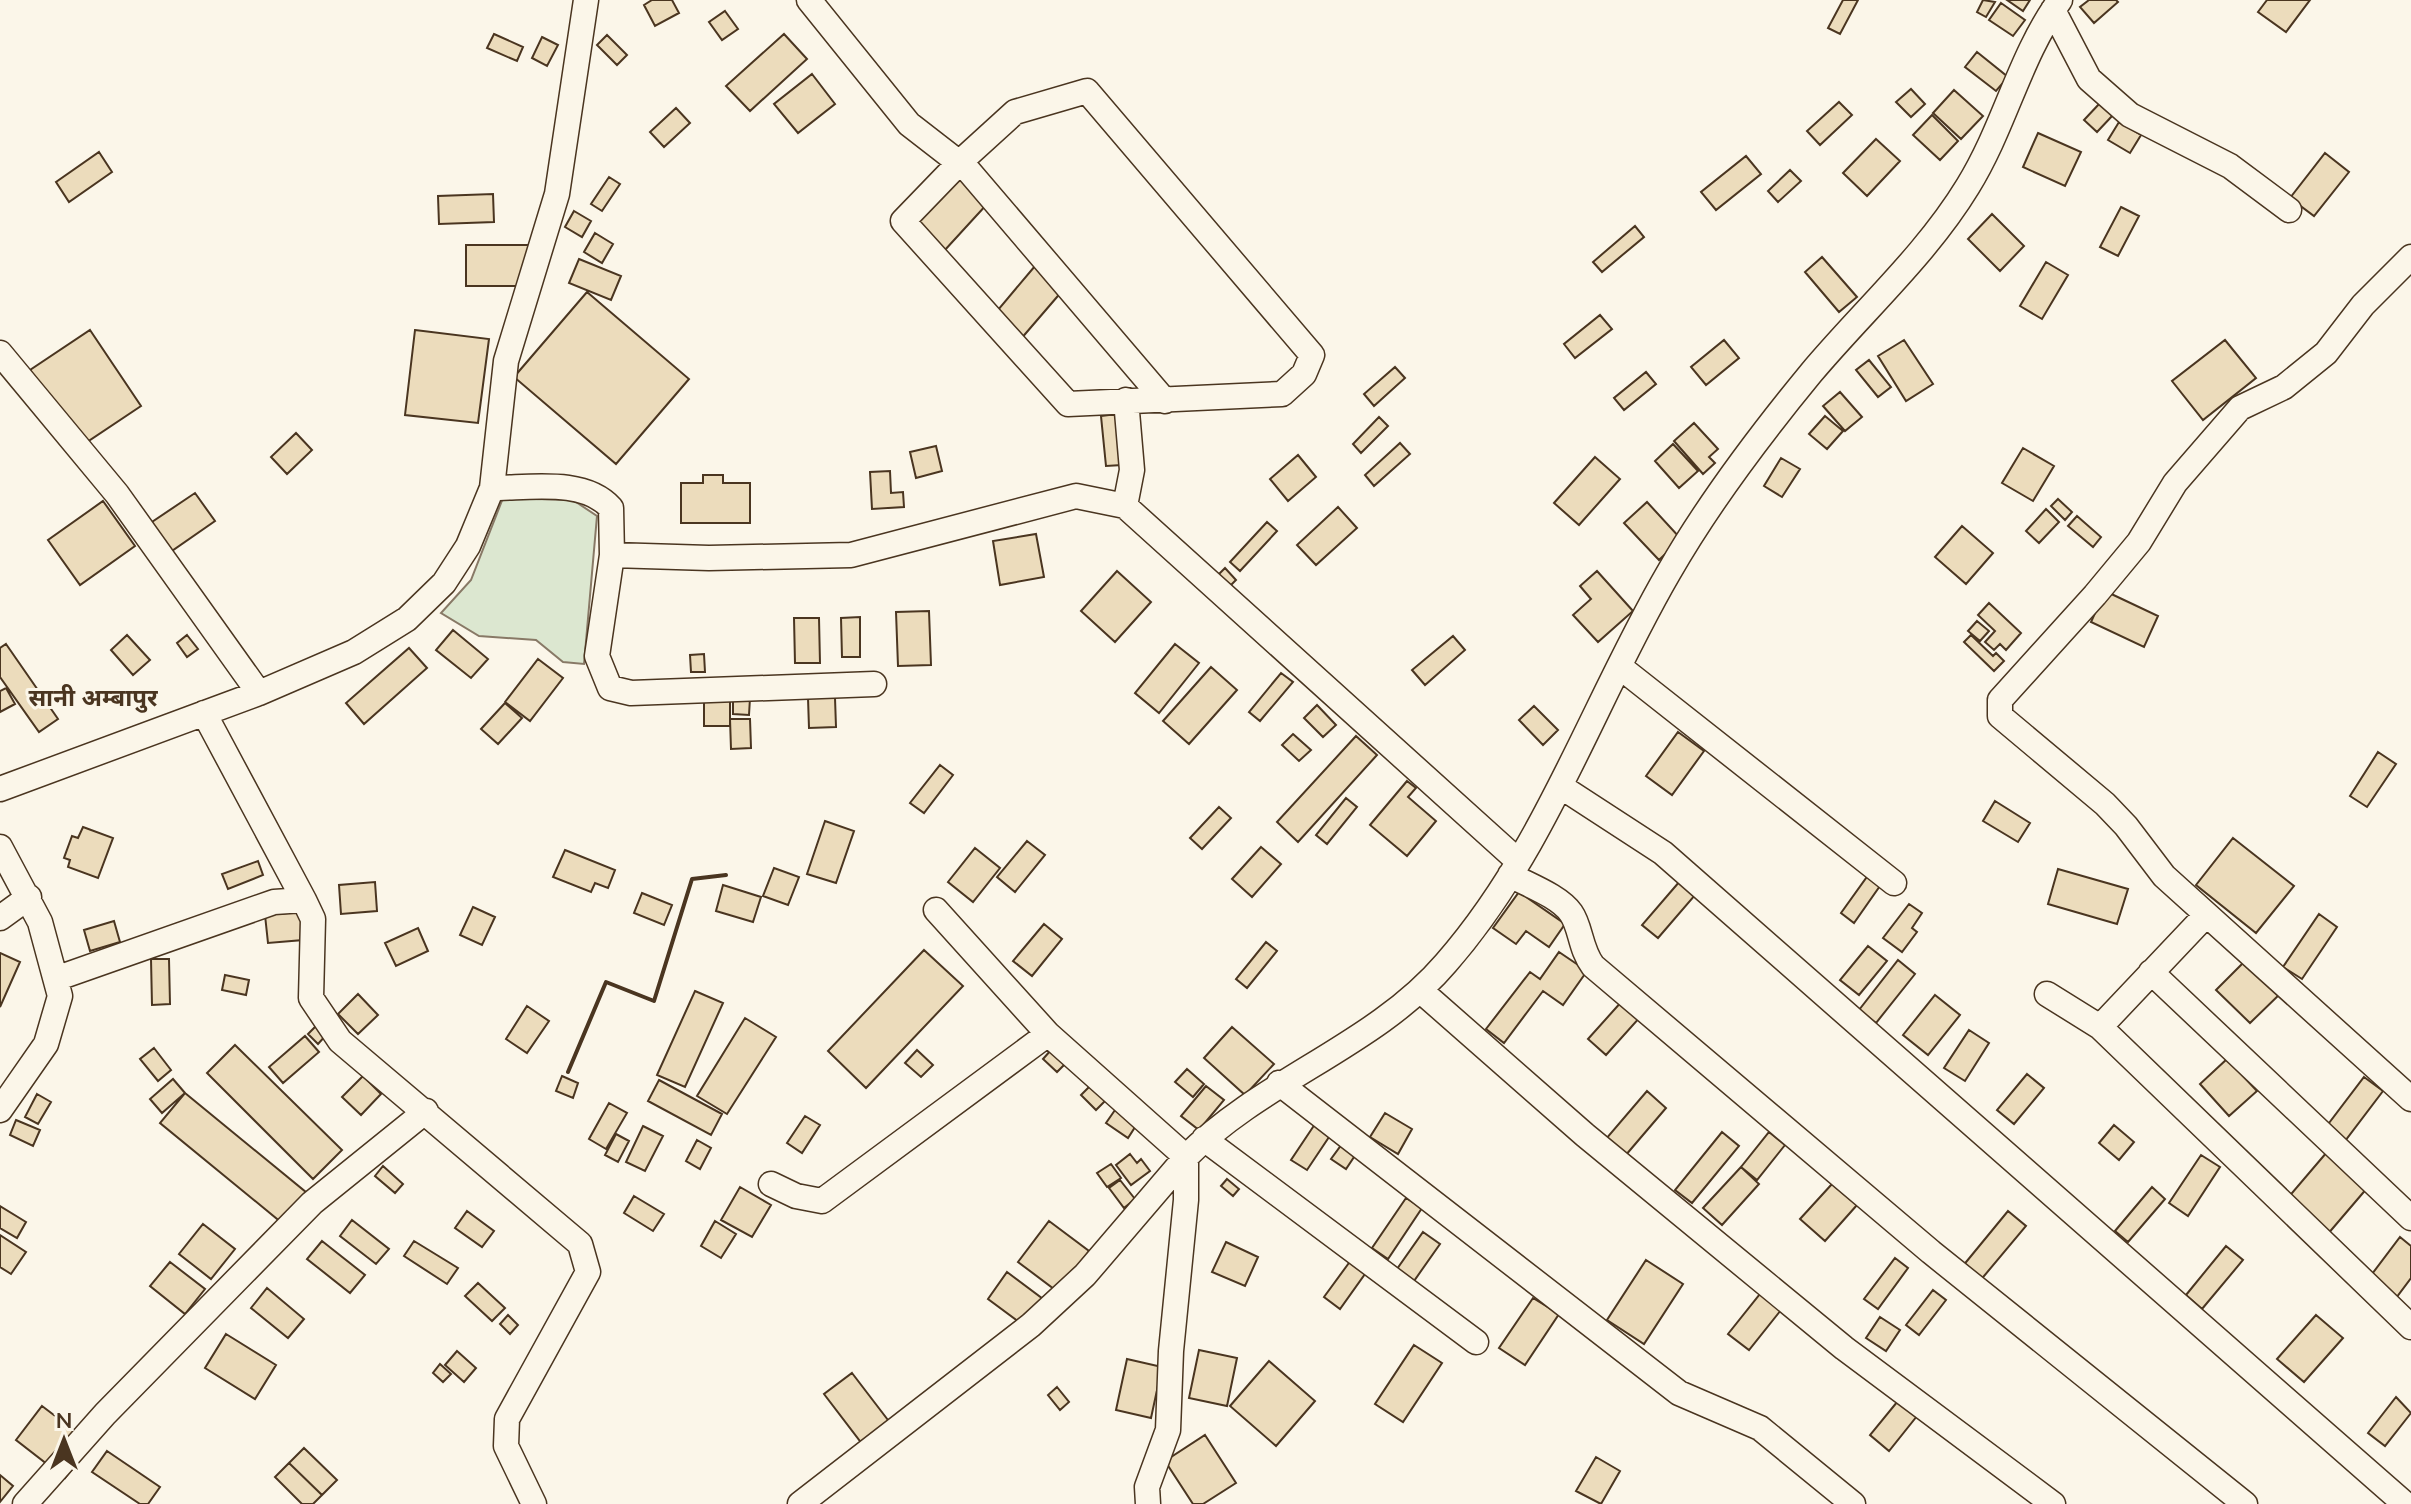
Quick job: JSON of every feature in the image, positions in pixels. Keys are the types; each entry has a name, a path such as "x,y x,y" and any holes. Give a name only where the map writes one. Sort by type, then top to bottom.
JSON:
{"street":[{"path":"0,789 259,693 354,652 407,619 444,583 468,546 492,488 506,361 557,194 586,0"},
{"path":"809,0 909,124 959,163 1165,401"},
{"path":"2056,5 2089,79 2130,115 2230,166 2289,210"},
{"path":"800,1504 1031,1325 1085,1275 1204,1139 1279,1083 1373,1027 1421,991 1504,890 1669,571 1738,467 1811,373 1929,240 1969,185 2033,41 2056,5"},
{"path":"1087,91 1312,355 1304,374 1282,394 1202,396 1165,401 1126,400 1068,404 903,221 959,163 1015,112 1087,91"},
{"path":"2411,257 2363,305 2326,353 2284,387 2240,408 2175,483 2139,542 2104,585 2000,700 2000,716 2105,804 2164,876 2411,1099"},
{"path":"0,353 117,494 259,693"},
{"path":"1125,506 1132,470 1126,400"},
{"path":"492,488 572,488 601,496 611,508 612,555 597,656 610,688 631,693 874,684"},
{"path":"612,555 709,558 851,555 1076,496 1125,506 1514,868 1564,906 1573,915 1579,942 1593,966 1931,1252 2245,1504"},
{"path":"1620,667 1894,883"},
{"path":"204,713 313,919 311,998 340,1041 580,1244 588,1272 507,1419 506,1446 534,1504"},
{"path":"1560,786 1663,853 2405,1504"},
{"path":"0,847 29,897 58,978 60,996 46,1044 0,1110"},
{"path":"0,918 29,897"},
{"path":"58,978 274,902 304,900"},
{"path":"936,910 1048,1034 1186,1157 1186,1200 1171,1351 1168,1430 1147,1487 1148,1504"},
{"path":"2100,1027 2206,915"},
{"path":"2151,972 2411,1218"},
{"path":"1421,991 1585,1135 1844,1348 2053,1504"},
{"path":"2047,994 2100,1027 2411,1327"},
{"path":"771,1184 796,1196 822,1201 1048,1034"},
{"path":"1279,1083 1679,1393 1760,1428 1853,1504"},
{"path":"25,1504 105,1414 312,1203 426,1111"},
{"path":"1204,1139 1476,1342"}],"green space":[{"path":"503,498 573,500 597,516 584,664 563,662 536,640 479,636 441,613 471,580"}],"building":[{"path":"652,0 672,0 679,13 655,26 644,5"},
{"path":"1843,0 1858,0 1840,34 1828,28"},
{"path":"1983,0 1995,2 1986,17 1977,12"},
{"path":"2007,0 2030,0 2023,11"},
{"path":"2089,0 2118,2 2094,23 2080,7"},
{"path":"2267,0 2310,0 2286,32 2258,12"},
{"path":"2001,3 2025,20 2013,36 1989,20"},
{"path":"725,11 738,29 722,40 709,22"},
{"path":"494,34 523,47 517,61 487,48"},
{"path":"784,34 807,59 750,111 726,86"},
{"path":"607,35 627,55 617,65 597,45"},
{"path":"542,37 558,45 547,66 532,58"},
{"path":"1977,52 2008,77 1996,91 1965,67"},
{"path":"812,74 835,104 798,133 774,104"},
{"path":"1911,89 1925,104 1911,117 1896,102"},
{"path":"1954,90 1983,116 1961,139 1933,113"},
{"path":"1839,102 1852,115 1820,145 1807,131"},
{"path":"2100,103 2113,115 2097,132 2084,120"},
{"path":"676,108 690,123 664,147 650,132"},
{"path":"1932,115 1958,141 1940,160 1913,135"},
{"path":"2119,122 2141,135 2130,153 2108,140"},
{"path":"2038,133 2081,152 2065,186 2023,167"},
{"path":"1876,139 1900,161 1867,196 1843,173"},
{"path":"99,152 112,172 69,202 56,182"},
{"path":"2325,153 2349,172 2314,216 2290,198"},
{"path":"1746,156 1761,174 1716,210 1701,192"},
{"path":"1790,170 1801,181 1778,202 1768,191"},
{"path":"959,176 988,203 944,251 914,223"},
{"path":"609,177 620,184 602,211 591,204"},
{"path":"493,194 494,222 439,224 438,196"},
{"path":"2121,207 2139,216 2118,256 2100,247"},
{"path":"574,211 591,221 582,237 565,227"},
{"path":"1992,214 2024,246 2000,271 1968,239"},
{"path":"1635,226 1644,237 1602,272 1593,262"},
{"path":"595,233 613,244 602,263 584,252"},
{"path":"466,245 530,245 530,286 466,286"},
{"path":"1822,257 1857,297 1839,312 1805,272"},
{"path":"579,259 621,276 611,300 569,283"},
{"path":"2046,262 2068,275 2042,319 2020,306"},
{"path":"1035,266 1063,290 1020,340 992,317"},
{"path":"587,292 689,379 616,464 514,377"},
{"path":"1600,315 1612,329 1575,358 1564,344"},
{"path":"90,330 141,406 81,446 30,370"},
{"path":"415,330 489,339 478,423 405,415"},
{"path":"1724,340 1739,358 1706,385 1691,367"},
{"path":"1904,340 1933,384 1906,401 1878,356"},
{"path":"2225,340 2256,378 2203,420 2172,381"},
{"path":"1869,360 1891,387 1878,397 1856,370"},
{"path":"1395,367 1405,378 1374,406 1364,394"},
{"path":"1646,372 1656,384 1624,410 1614,398"},
{"path":"1840,392 1862,417 1845,431 1823,406"},
{"path":"1117,414 1122,465 1106,466 1101,416"},
{"path":"1825,416 1843,431 1827,449 1809,434"},
{"path":"1379,417 1388,426 1361,453 1353,444"},
{"path":"1694,423 1718,449 1709,457 1715,463 1703,474 1674,441"},
{"path":"296,433 312,450 287,474 271,457"},
{"path":"1400,443 1410,454 1374,486 1365,475"},
{"path":"1673,444 1698,471 1679,488 1655,461"},
{"path":"936,446 942,471 916,478 910,452"},
{"path":"2023,448 2054,466 2033,501 2002,483"},
{"path":"1298,455 1316,477 1288,501 1270,479"},
{"path":"1595,457 1620,479 1579,525 1554,503"},
{"path":"1781,458 1800,469 1782,497 1764,486"},
{"path":"890,471 891,493 903,492 904,507 872,509 870,472"},
{"path":"703,475 723,475 723,483 750,483 750,523 681,523 681,483 703,483"},
{"path":"195,493 215,521 166,555 146,526"},
{"path":"2058,499 2072,512 2065,520 2051,506"},
{"path":"103,501 135,546 80,585 48,540"},
{"path":"1647,502 1681,539 1659,560 1624,523"},
{"path":"1338,507 1357,528 1316,565 1297,545"},
{"path":"2046,509 2059,522 2039,543 2026,531"},
{"path":"2077,516 2101,537 2093,547 2068,526"},
{"path":"1267,522 1277,531 1240,571 1230,562"},
{"path":"1962,526 1993,553 1966,584 1935,557"},
{"path":"1036,534 1044,577 1000,585 993,541"},
{"path":"1225,568 1236,580 1227,589 1216,577"},
{"path":"1117,571 1151,602 1115,642 1081,611"},
{"path":"1597,571 1633,611 1598,642 1573,615 1591,599 1580,586"},
{"path":"2105,591 2158,616 2144,647 2091,622"},
{"path":"1989,603 2021,633 2006,650 2000,644 1994,650 1985,642 1995,631 1978,615"},
{"path":"929,611 931,665 898,666 896,612"},
{"path":"860,617 860,657 842,657 841,618"},
{"path":"794,618 819,618 820,663 795,663"},
{"path":"1977,621 1989,631 1980,641 1968,631"},
{"path":"453,630 488,659 471,678 436,650"},
{"path":"127,635 150,660 133,675 111,650"},
{"path":"187,635 198,649 187,657 177,643"},
{"path":"1971,635 1993,656 1996,653 2004,661 1994,671 1964,642"},
{"path":"1453,636 1465,650 1425,685 1412,670"},
{"path":"6,644 58,719 39,732 0,677 0,648"},
{"path":"1175,644 1199,663 1159,713 1135,693"},
{"path":"409,648 427,668 364,724 346,703"},
{"path":"704,654 705,672 691,672 690,655"},
{"path":"538,659 563,678 530,721 505,702"},
{"path":"1211,667 1237,690 1189,744 1163,721"},
{"path":"1281,673 1293,682 1260,721 1249,712"},
{"path":"6,688 15,704 0,712 0,691"},
{"path":"704,696 730,696 730,726 704,726"},
{"path":"733,697 750,698 749,715 733,714"},
{"path":"808,698 835,698 836,727 809,728"},
{"path":"505,703 522,718 498,744 481,729"},
{"path":"1317,705 1336,725 1323,737 1304,718"},
{"path":"1534,706 1558,730 1543,745 1519,720"},
{"path":"730,719 750,719 751,748 731,749"},
{"path":"1678,732 1704,751 1672,795 1646,776"},
{"path":"1293,734 1311,750 1299,761 1282,745"},
{"path":"1356,736 1377,755 1298,842 1277,822"},
{"path":"2378,752 2396,764 2367,807 2350,796"},
{"path":"940,765 953,775 924,813 910,803"},
{"path":"1407,781 1416,788 1408,797 1436,821 1407,856 1370,825"},
{"path":"1346,798 1357,807 1327,844 1316,835"},
{"path":"1995,801 2030,823 2018,842 1983,821"},
{"path":"1219,807 1231,818 1202,849 1190,838"},
{"path":"825,821 854,831 836,883 807,874"},
{"path":"83,827 113,838 98,878 68,867 70,860 64,858 72,836 78,838"},
{"path":"2233,838 2294,886 2256,933 2196,885"},
{"path":"1027,841 1045,855 1015,892 997,877"},
{"path":"1261,847 1281,864 1252,897 1232,879"},
{"path":"975,848 1000,868 973,902 948,882"},
{"path":"565,850 615,870 608,888 595,883 591,892 553,877"},
{"path":"258,861 263,875 228,889 222,874"},
{"path":"774,868 799,877 788,905 763,896"},
{"path":"2058,869 2128,889 2117,924 2048,904"},
{"path":"1869,874 1882,883 1854,923 1841,913"},
{"path":"1680,881 1696,894 1658,938 1642,925"},
{"path":"375,882 377,911 341,914 339,885"},
{"path":"723,885 761,897 753,922 716,911"},
{"path":"1519,892 1565,924 1549,947 1526,931 1516,944 1493,928"},
{"path":"642,893 672,905 664,925 634,913"},
{"path":"1909,904 1922,913 1912,928 1917,932 1902,952 1883,938"},
{"path":"473,907 495,917 482,945 460,935"},
{"path":"300,912 303,940 268,943 265,915"},
{"path":"2319,914 2337,927 2302,979 2283,967"},
{"path":"114,921 120,942 90,951 84,930"},
{"path":"1044,924 1062,939 1032,976 1013,961"},
{"path":"418,928 428,951 396,966 385,943"},
{"path":"1266,942 1277,951 1247,988 1236,979"},
{"path":"1868,946 1887,961 1859,995 1840,980"},
{"path":"924,950 963,986 866,1088 828,1051"},
{"path":"1559,952 1587,971 1563,1005 1543,991 1504,1043 1486,1029 1530,972 1540,979"},
{"path":"0,953 20,962 0,1007"},
{"path":"2248,958 2282,992 2250,1023 2216,990"},
{"path":"151,959 169,959 170,1004 152,1005"},
{"path":"1898,960 1915,974 1876,1023 1859,1010"},
{"path":"225,975 249,980 246,995 222,990"},
{"path":"695,991 723,1003 685,1087 657,1075"},
{"path":"358,994 378,1015 358,1034 338,1014"},
{"path":"1935,995 1960,1015 1928,1055 1903,1035"},
{"path":"1623,1000 1641,1016 1606,1055 1588,1039"},
{"path":"527,1006 549,1021 527,1053 506,1039"},
{"path":"745,1018 776,1037 727,1114 697,1096"},
{"path":"317,1025 327,1034 318,1044 308,1034"},
{"path":"1232,1027 1274,1064 1245,1095 1204,1058"},
{"path":"1969,1030 1989,1043 1965,1081 1944,1068"},
{"path":"305,1036 319,1052 283,1083 269,1067"},
{"path":"235,1045 342,1150 313,1179 207,1073"},
{"path":"154,1048 171,1070 158,1081 140,1059"},
{"path":"917,1050 933,1065 921,1077 905,1063"},
{"path":"1051,1050 1066,1063 1057,1072 1043,1059"},
{"path":"2227,1059 2257,1091 2229,1116 2200,1084"},
{"path":"1187,1069 1204,1084 1193,1097 1175,1082"},
{"path":"2027,1074 2044,1088 2014,1124 1997,1110"},
{"path":"363,1076 381,1094 361,1115 342,1097"},
{"path":"562,1076 578,1083 573,1098 556,1091"},
{"path":"2364,1077 2383,1091 2345,1141 2326,1127"},
{"path":"173,1079 185,1093 162,1113 150,1099"},
{"path":"659,1080 722,1114 711,1135 648,1101"},
{"path":"1092,1084 1107,1099 1096,1110 1081,1095"},
{"path":"1206,1086 1224,1100 1199,1130 1181,1116"},
{"path":"1647,1091 1666,1108 1625,1156 1605,1140"},
{"path":"185,1093 307,1193 282,1223 160,1123"},
{"path":"37,1094 51,1102 38,1124 25,1117"},
{"path":"609,1103 627,1113 606,1149 589,1139"},
{"path":"1115,1110 1137,1124 1128,1138 1106,1123"},
{"path":"1385,1113 1412,1129 1398,1154 1370,1137"},
{"path":"805,1116 820,1125 802,1153 787,1143"},
{"path":"16,1120 40,1130 33,1146 10,1135"},
{"path":"1317,1121 1333,1131 1307,1170 1291,1160"},
{"path":"2114,1125 2134,1142 2119,1160 2099,1143"},
{"path":"643,1126 663,1136 645,1171 626,1162"},
{"path":"1722,1132 1739,1146 1692,1203 1675,1190"},
{"path":"1769,1132 1785,1145 1757,1180 1741,1167"},
{"path":"616,1134 629,1141 618,1162 605,1155"},
{"path":"697,1140 711,1148 700,1169 686,1161"},
{"path":"1342,1144 1356,1154 1346,1169 1331,1159"},
{"path":"2327,1152 2368,1187 2327,1235 2286,1200"},
{"path":"1130,1154 1137,1163 1141,1159 1150,1171 1131,1185 1116,1165"},
{"path":"2201,1155 2220,1167 2188,1216 2169,1203"},
{"path":"1111,1164 1121,1178 1107,1187 1097,1173"},
{"path":"383,1166 403,1184 395,1193 375,1176"},
{"path":"1741,1167 1759,1184 1722,1225 1703,1208"},
{"path":"1227,1179 1239,1189 1233,1196 1221,1186"},
{"path":"1120,1180 1135,1199 1124,1208 1109,1188"},
{"path":"1832,1184 1857,1205 1825,1241 1800,1219"},
{"path":"740,1187 771,1205 752,1237 721,1220"},
{"path":"2152,1187 2165,1199 2128,1242 2115,1231"},
{"path":"634,1196 664,1214 653,1231 624,1213"},
{"path":"1406,1198 1422,1208 1388,1259 1372,1248"},
{"path":"0,1206 26,1222 17,1238 0,1228"},
{"path":"467,1211 494,1231 482,1247 455,1228"},
{"path":"2008,1211 2026,1226 1979,1282 1962,1267"},
{"path":"352,1220 389,1249 376,1264 340,1236"},
{"path":"715,1221 736,1234 721,1258 701,1246"},
{"path":"1049,1221 1089,1251 1058,1292 1018,1262"},
{"path":"203,1224 235,1249 211,1279 179,1254"},
{"path":"1423,1232 1440,1244 1414,1281 1397,1269"},
{"path":"0,1235 26,1252 11,1274 0,1267"},
{"path":"2400,1237 2411,1246 2411,1278 2396,1298 2369,1278"},
{"path":"322,1241 365,1275 350,1293 307,1259"},
{"path":"414,1241 458,1268 447,1284 404,1256"},
{"path":"1226,1242 1258,1257 1245,1286 1212,1272"},
{"path":"2226,1246 2243,1260 2202,1309 2186,1295"},
{"path":"1354,1256 1370,1267 1340,1309 1324,1297"},
{"path":"1895,1258 1908,1268 1878,1309 1864,1299"},
{"path":"1646,1260 1683,1284 1644,1344 1607,1320"},
{"path":"170,1262 205,1289 185,1314 150,1286"},
{"path":"1007,1272 1043,1299 1023,1325 988,1299"},
{"path":"478,1283 505,1308 492,1321 465,1296"},
{"path":"267,1288 304,1319 288,1338 251,1308"},
{"path":"1933,1290 1946,1300 1919,1335 1906,1325"},
{"path":"1760,1294 1781,1310 1749,1350 1728,1334"},
{"path":"1533,1298 1559,1314 1525,1365 1499,1348"},
{"path":"508,1315 518,1325 510,1334 500,1324"},
{"path":"2316,1315 2343,1338 2304,1382 2277,1359"},
{"path":"1880,1317 1900,1330 1886,1351 1866,1338"},
{"path":"226,1334 276,1365 255,1399 205,1368"},
{"path":"1414,1345 1442,1363 1403,1422 1375,1404"},
{"path":"1199,1350 1237,1358 1227,1406 1189,1398"},
{"path":"457,1351 476,1368 464,1382 445,1365"},
{"path":"1127,1359 1162,1367 1151,1418 1116,1410"},
{"path":"1269,1361 1315,1401 1276,1446 1230,1406"},
{"path":"440,1364 451,1374 443,1382 433,1373"},
{"path":"852,1373 891,1424 863,1445 824,1394"},
{"path":"1057,1387 1069,1402 1060,1410 1048,1395"},
{"path":"1902,1396 1921,1411 1889,1451 1870,1435"},
{"path":"2396,1397 2411,1413 2385,1446 2368,1433"},
{"path":"42,1406 92,1444 65,1478 16,1440"},
{"path":"1205,1435 1236,1483 1203,1504 1193,1504 1165,1461"},
{"path":"304,1448 337,1480 322,1495 289,1463"},
{"path":"107,1451 160,1487 148,1504 140,1504 92,1472"},
{"path":"1596,1457 1620,1471 1601,1504 1576,1491"},
{"path":"289,1463 322,1495 313,1504 302,1504 275,1477"},
{"path":"0,1475 13,1486 0,1502"}],"wall":[{"path":"568,1072 606,982 654,1001 692,879 726,875"}],"district":[{"name":"सानी अम्बापुर","path":"93,698"}]}
